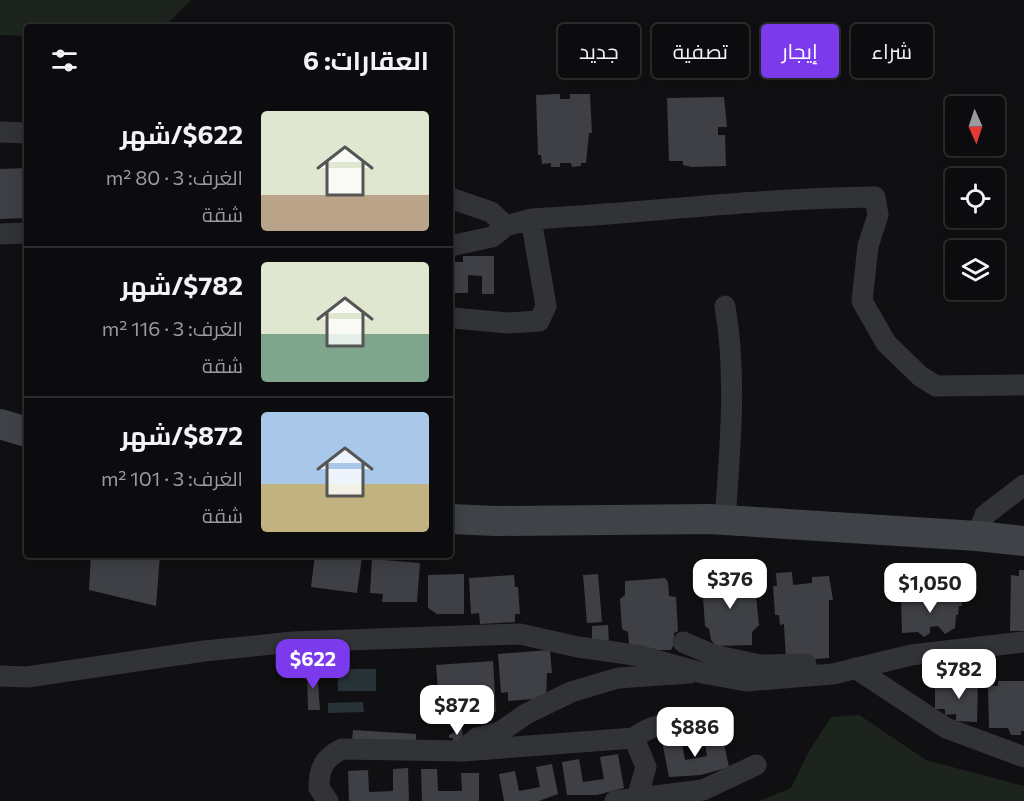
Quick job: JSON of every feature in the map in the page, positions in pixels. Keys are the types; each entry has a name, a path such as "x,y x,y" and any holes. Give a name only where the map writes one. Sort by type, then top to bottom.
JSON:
{"main road":[{"path":"0,424 24,431"},
{"path":"453,519 725,520 1024,541"}],"street":[{"path":"0,132 24,133"},
{"path":"453,245 492,237 506,226 531,219 790,198 874,196 878,215 868,246 862,301 886,343 920,376 936,386 1024,385"},
{"path":"453,199 491,212 506,226"},
{"path":"453,318 508,323 539,321 546,306 531,219"},
{"path":"0,234 24,233"},
{"path":"725,306 731,340 729,468 725,520"},
{"path":"977,536 985,515 1024,485"},
{"path":"0,676 27,676 204,651 293,642 520,634 651,657 702,673 746,681 833,674 939,650 1024,642"},
{"path":"682,642 713,655 760,665 858,662 860,667 916,711 945,728 1024,757"},
{"path":"463,751 477,738 500,732 526,714 571,692 618,678 702,673"},
{"path":"328,801 319,788 322,764 342,749 463,751 634,738 642,732 669,722 691,719"},
{"path":"634,738 646,767 637,798"},
{"path":"615,801 703,790 756,765"}],"shaded area":[{"path":"0,0 191,0 167,24 24,24 24,36 0,35"},
{"path":"338,669 376,669 376,691 338,691"},
{"path":"363,702 364,712 328,713 328,703"},
{"path":"859,715 926,760 1024,786 1024,801 759,801 791,788 808,753 831,717"}],"building":[{"path":"560,94 560,99 570,99 570,94 590,94 592,133 589,133 586,163 581,163 581,166 572,167 571,163 560,163 560,167 551,167 551,163 542,164 541,155 538,155 536,95"},
{"path":"724,97 727,127 718,127 718,135 725,135 726,166 692,167 683,165 683,161 669,161 667,98"},
{"path":"24,168 24,218 0,219 0,169"},
{"path":"463,256 494,256 494,294 482,294 482,276 468,275 468,293 453,293 453,262 463,262"},
{"path":"91,558 160,558 156,606 89,590"},
{"path":"315,558 362,558 357,593 311,587"},
{"path":"372,559 420,563 417,602 382,602 383,594 370,593"},
{"path":"1019,570 1024,570 1024,631 1010,631 1011,575 1019,576"},
{"path":"792,572 793,585 812,583 812,577 829,576 833,600 829,600 829,658 786,661 784,624 780,625 779,615 775,615 773,586 777,586 776,573"},
{"path":"464,574 464,614 437,614 428,608 428,575"},
{"path":"598,574 602,622 587,623 583,575"},
{"path":"514,575 515,587 518,587 520,614 515,614 515,622 480,624 479,613 471,614 469,578"},
{"path":"705,576 749,576 751,592 756,595 759,625 752,632 752,645 716,646 711,640 709,629 705,626 703,597 707,592"},
{"path":"665,578 668,582 669,596 676,597 678,631 674,633 674,644 671,650 635,650 629,644 628,632 622,629 620,599 625,595 625,581"},
{"path":"935,594 962,594 962,606 959,606 958,615 956,615 955,628 945,634 938,626 930,627 930,633 924,637 918,632 902,633 901,599 936,600"},
{"path":"608,625 609,644 592,644 592,626"},
{"path":"550,650 552,673 547,673 546,698 508,701 508,692 501,693 498,654"},
{"path":"493,661 496,712 491,713 492,721 457,723 444,713 444,701 439,702 436,665"},
{"path":"307,669 317,669 320,710 308,710"},
{"path":"963,679 978,679 977,722 956,721 956,714 945,715 945,709 935,709 935,684 963,685"},
{"path":"998,681 1024,681 1024,731 1021,731 1021,735 1011,735 1008,728 989,728 988,686 998,686"},
{"path":"456,727 462,727 463,743 453,744 453,738 449,738 449,735 457,731"},
{"path":"353,730 416,734 416,744 352,740"},
{"path":"722,734 729,767 701,775 669,777 662,741 681,738 685,760 707,756 704,738"},
{"path":"618,754 624,788 597,795 567,795 562,762 579,759 583,782 604,779 600,757"},
{"path":"552,764 558,794 539,801 504,801 499,774 515,771 519,791 540,787 536,767"},
{"path":"408,768 409,801 349,801 348,771 368,770 369,792 393,791 393,769"},
{"path":"421,769 437,769 438,791 462,791 461,773 479,773 479,801 422,801"}]}
